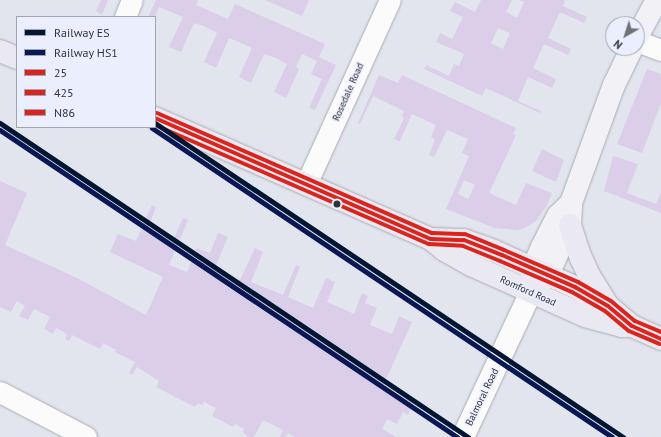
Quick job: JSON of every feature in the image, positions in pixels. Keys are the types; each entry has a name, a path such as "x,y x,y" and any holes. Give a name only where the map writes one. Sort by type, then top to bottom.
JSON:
{"main road":[{"path":"645,21 656,0"},
{"path":"0,51 16,58"},
{"path":"608,306 584,264 570,225 571,203 614,85 628,56"},
{"name":"Romford Road","path":"156,118 431,239 444,250 471,265 585,316 622,326 632,326"},
{"path":"531,292 540,272 558,216 571,203"},
{"path":"540,272 570,225"},
{"name":"Romford Road","path":"431,239 464,240 575,287 608,306 632,326 661,339"}],"street":[{"path":"125,16 132,0"},
{"name":"Rosedale Road","path":"306,184 390,0"},
{"path":"645,44 661,50"},
{"name":"Balmoral Road","path":"463,437 531,292"},
{"path":"0,392 86,437"}],"shaded area":[{"path":"101,0 108,0 102,15 96,11"},
{"path":"156,0 198,0 196,5 228,19 235,4 325,44 319,57 336,65 315,110 309,108 322,79 311,74 317,61 302,54 296,67 299,69 286,98 274,92 287,64 264,54 251,83 239,77 252,48 229,38 216,68 204,62 217,33 194,23 181,52 169,47 183,17 159,7 155,16 148,16"},
{"path":"265,0 309,0 302,16"},
{"path":"481,0 512,0 506,12 517,18 524,2 519,0 565,0 563,6 587,17 584,23 560,12 548,38 571,49 568,55 544,44 533,68 556,79 552,88 528,77 518,101 541,111 540,113 486,88 482,96 424,69 426,65 449,76 454,64 459,66 464,54 436,42 440,33 452,39 463,17 450,11 455,2 475,12","holes":["498,28 510,33 503,49 491,43"]},
{"path":"647,69 661,74 661,103 642,153 617,144"},
{"path":"379,75 398,83 402,75 516,128 513,134 516,135 489,193 516,205 526,183 552,193 547,205 536,221 525,228 517,230 495,228 446,209 469,156 462,153 468,139 447,130 434,157 429,155 435,140 431,137 436,125 412,114 400,141 394,139 404,118 402,116 404,111 373,96 360,124 358,123","holes":["464,180 475,185 468,199 458,194"]},
{"path":"542,149 564,160 556,182 532,171"},
{"path":"613,156 638,164 627,193 656,204 661,192 661,213 604,191"},
{"path":"0,181 27,193 5,245 77,278 146,315 163,277 110,252 118,234 136,241 152,205 156,207 148,228 174,238 183,218 188,220 169,265 187,272 197,248 210,253 218,233 228,237 214,270 240,280 255,248 263,252 251,282 283,295 296,265 300,267 288,297 313,308 326,278 335,282 327,302 354,314 362,293 368,296 365,303 377,308 370,325 392,334 399,316 412,322 383,386 414,402 408,415 403,412 397,424 387,419 382,429 396,437 295,437 288,433 286,437 280,437 283,430 263,420 254,437 248,437 243,432 244,429 235,424 233,427 212,416 216,408 204,402 202,405 198,403 195,407 156,387 159,381 137,367 132,375 129,373 135,362 115,352 116,350 103,343 100,349 72,335 69,341 65,339 67,334 56,328 53,334 44,329 50,317 34,309 28,320 19,316 25,306 17,301 11,312 0,307"}],"rail line":[{"name":"ES","path":"0,123 468,437"},
{"name":"ES","path":"156,124 623,437"},
{"name":"HS1","path":"152,128 612,437"},
{"name":"HS1","path":"0,130 457,437"}],"transit line":[{"name":"N86","path":"157,113 432,233 465,234 578,282 611,301 635,321 661,332"},
{"name":"25","path":"156,118 431,239 464,240 502,255 575,287 608,306 632,326 661,339"},
{"name":"425","path":"156,125 429,244 463,246 572,292 605,311 629,331 659,344"}]}
